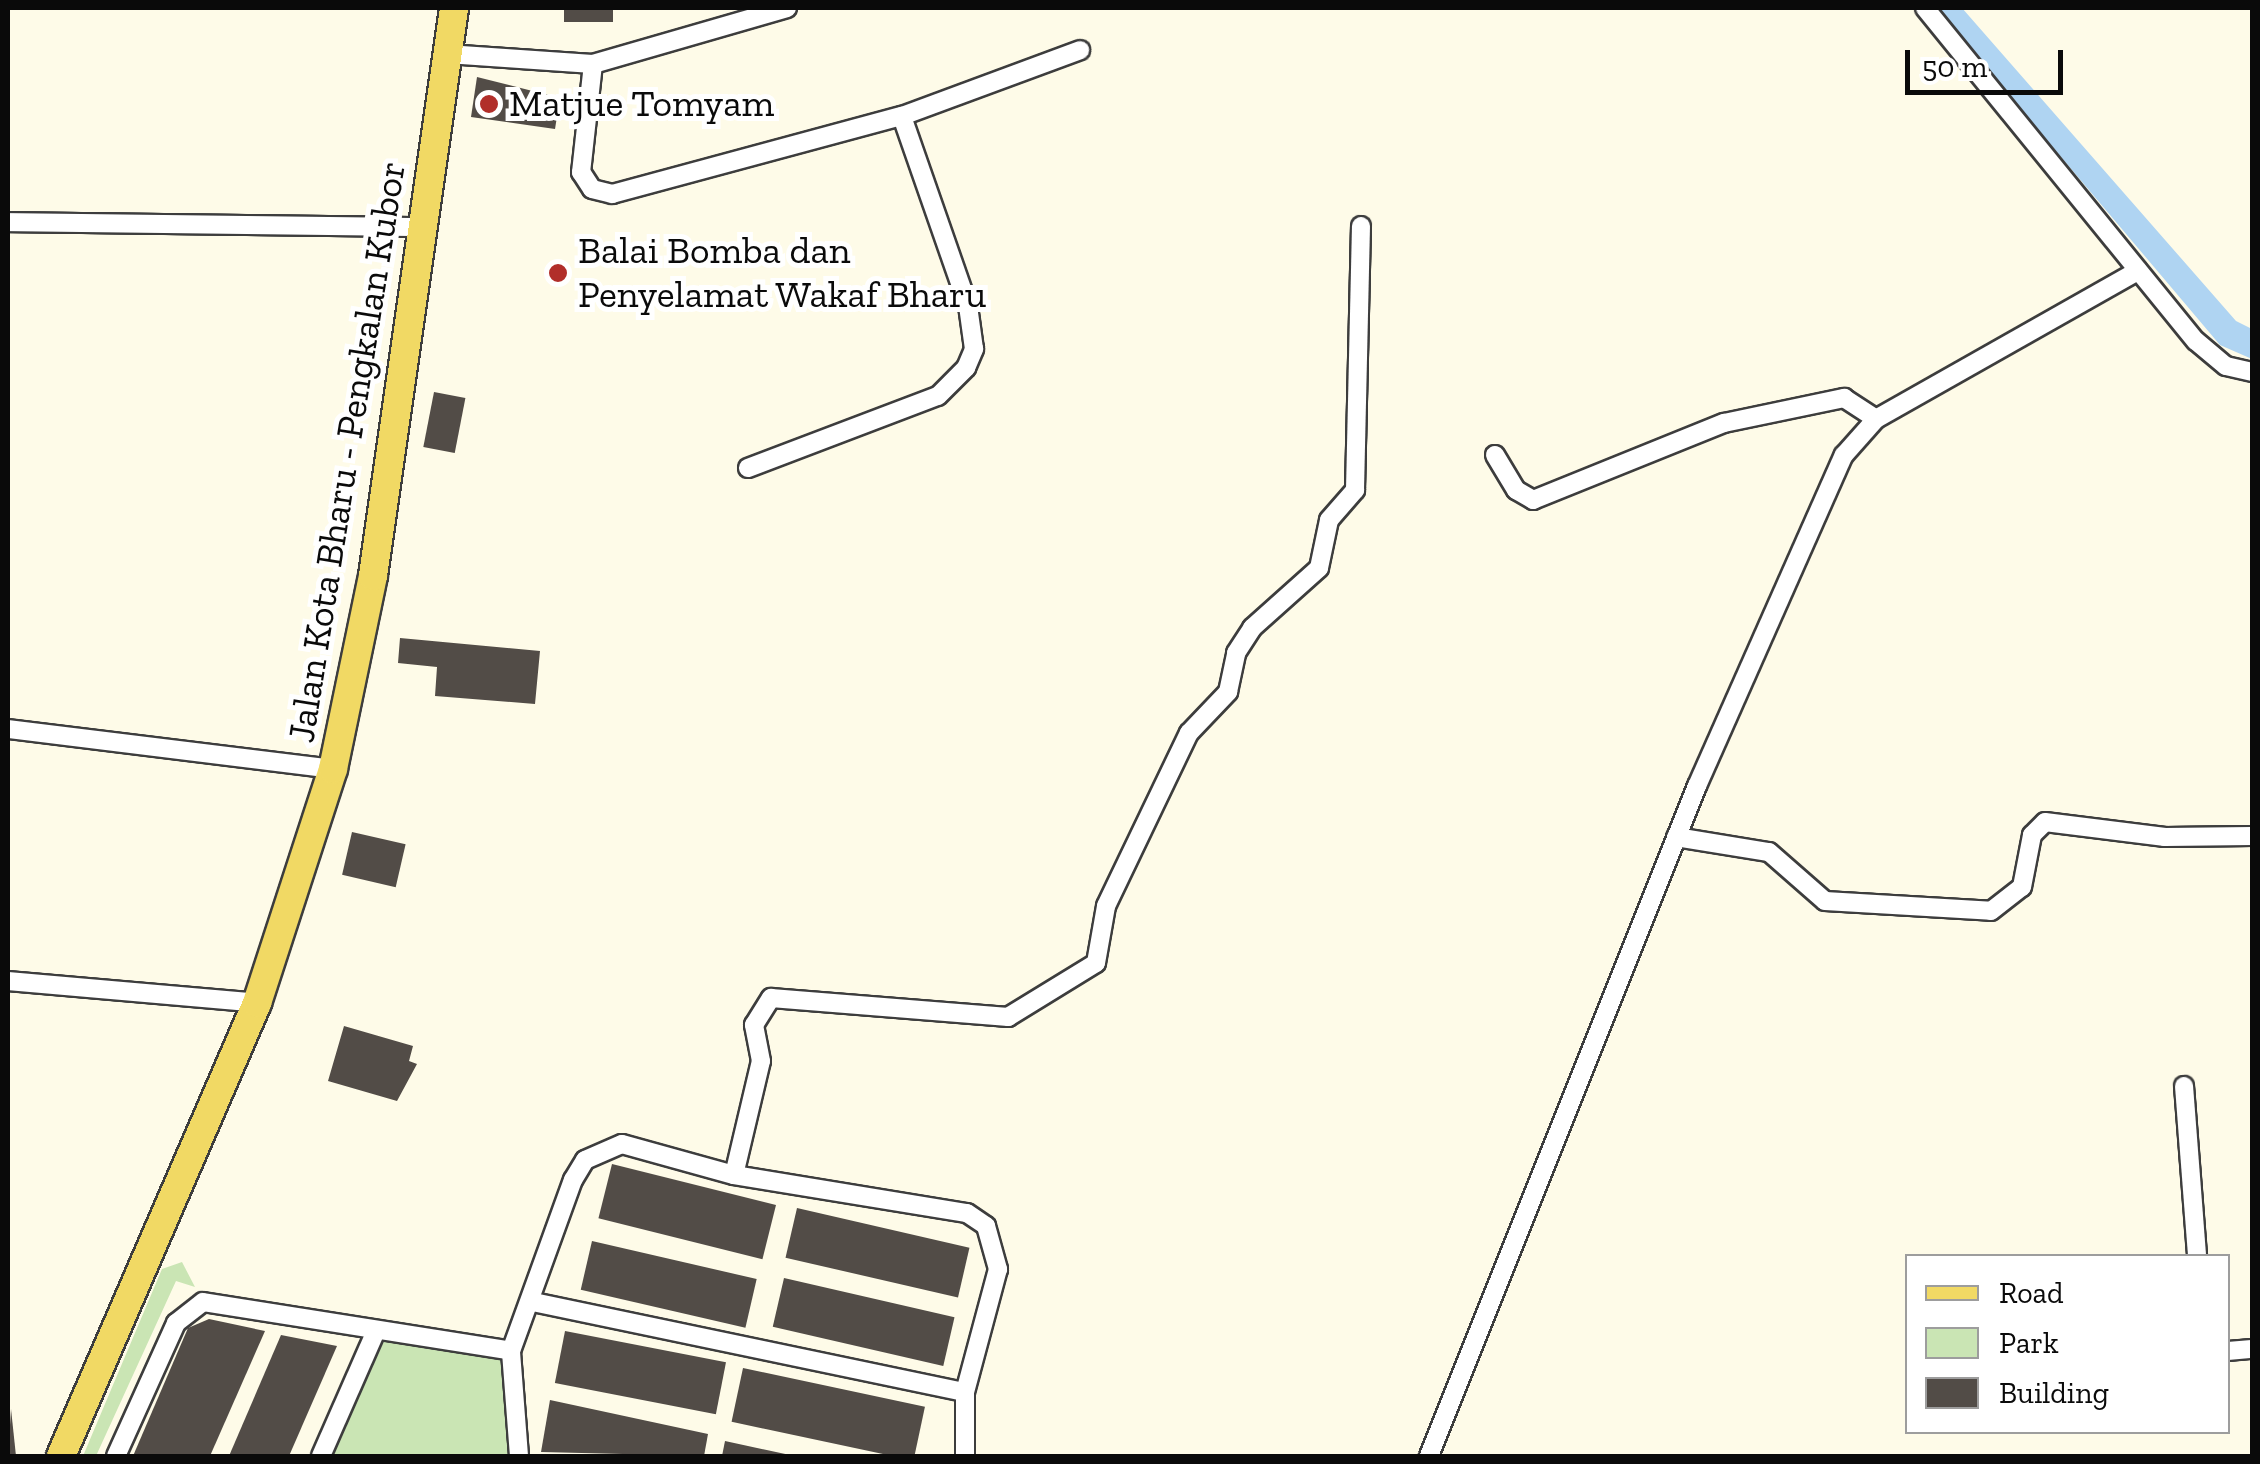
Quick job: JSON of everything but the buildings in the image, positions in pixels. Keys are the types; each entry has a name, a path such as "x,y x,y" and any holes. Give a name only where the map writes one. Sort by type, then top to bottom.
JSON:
{"main road":[{"name":"Jalan Kota Bharu - Pengkalan Kubor","path":"60,1456 257,1004 333,769 373,576 454,8"}],"street":[{"path":"447,54 593,64 787,8"},
{"path":"1925,8 2209,356 2252,372"},
{"path":"593,64 580,162 585,182 602,193 902,116 1080,50"},
{"path":"748,468 938,396 970,359 968,306 902,116"},
{"path":"8,222 422,227"},
{"path":"734,1175 761,1061 754,1025 772,998 1008,1017 1096,962 1106,906 1191,730 1231,687 1236,653 1252,628 1320,568 1329,520 1355,490 1362,226"},
{"path":"1429,1456 1676,837 1844,455 1876,419 2138,271"},
{"path":"1495,454 1516,490 1532,500 1724,423 1844,398 1876,419"},
{"path":"8,729 333,769"},
{"path":"1676,837 1769,852 1825,901 1991,911 2022,887 2032,835 2045,822 2165,837 2252,836"},
{"path":"8,981 257,1004"},
{"path":"2184,1086 2197,1254"},
{"path":"519,1456 512,1351 533,1302 574,1180 602,1148 622,1144 734,1175 968,1213 986,1226 998,1269 965,1392 964,1456"},
{"path":"116,1456 176,1322 203,1302 512,1351"},
{"path":"533,1302 965,1392"},
{"path":"321,1456 376,1331"}],"green space":[{"path":"182,1262 195,1287 176,1281 96,1456 83,1456 162,1269"},
{"path":"376,1331 511,1350 519,1456 321,1456"}],"water":[{"path":"1935,8 1962,8 2236,321 2252,329 2252,359 2220,345"}],"place":[{"name":"Matjue Tomyam","path":"489,104"},
{"name":"Balai Bomba dan Penyelamat Wakaf Bharu","path":"558,273"}]}
